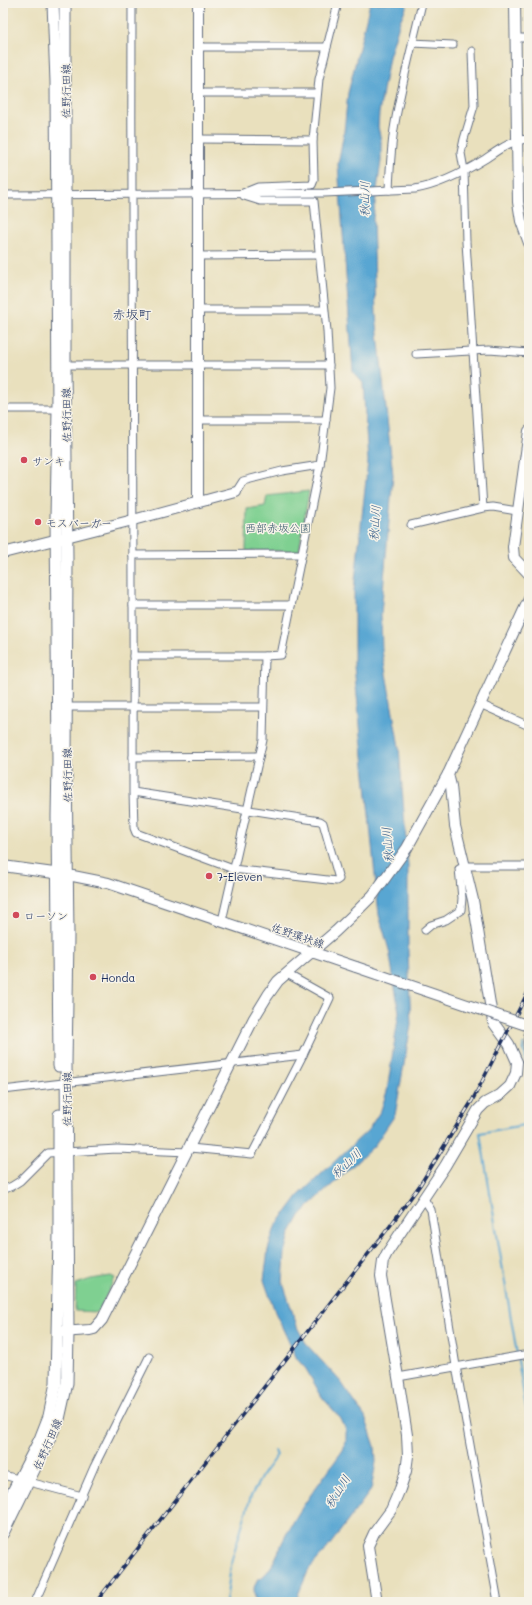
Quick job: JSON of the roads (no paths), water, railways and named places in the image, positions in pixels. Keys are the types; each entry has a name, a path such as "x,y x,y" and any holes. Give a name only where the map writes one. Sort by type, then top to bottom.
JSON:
{"main road":[{"name":"佐野行田線","path":"53,3 61,195"},
{"name":"佐野行田線","path":"3,1533 49,1442 61,1413 66,1383 63,1332 61,409 61,195 64,3"},
{"name":"佐野行田線","path":"3,1511 18,1479 40,1439 49,1416 56,1382 63,1332"}],"street":[{"path":"132,3 131,194 133,365 133,792 134,828 136,833 233,869 336,881 339,879 323,823 320,821 133,792"},
{"path":"198,3 198,502"},
{"path":"240,194 258,186 312,185 314,180 313,140 319,79 338,3"},
{"path":"388,190 395,123 406,67 422,3"},
{"path":"525,3 515,3 518,202 521,221 529,243"},
{"path":"516,38 529,38"},
{"path":"412,43 453,45"},
{"path":"198,47 327,46"},
{"path":"472,51 474,106 461,153 464,170 466,242 483,508"},
{"path":"198,93 317,93"},
{"path":"198,139 313,140"},
{"path":"3,195 240,194 388,190 426,187 442,182 504,146 518,140 529,139"},
{"path":"133,656 281,655 320,465 330,388 329,365 314,201 260,201 246,198 240,194"},
{"path":"198,256 318,255"},
{"path":"198,310 324,310"},
{"path":"416,354 500,350 529,353"},
{"path":"61,365 329,365"},
{"path":"3,409 61,409"},
{"path":"198,420 326,420"},
{"path":"529,431 513,547 514,558 529,574"},
{"path":"3,553 236,492 243,481 282,471 320,465"},
{"path":"412,525 483,508 493,507 517,511"},
{"path":"133,555 302,554"},
{"path":"63,1332 84,1332 94,1329 102,1320 263,1002 278,981 359,909 373,894 394,867 417,832 448,774 529,599"},
{"path":"133,605 291,605"},
{"path":"222,921 246,809 263,740 265,656"},
{"path":"480,704 529,726"},
{"path":"62,707 263,707"},
{"path":"133,757 259,756"},
{"path":"377,1602 368,1546 374,1533 391,1510 406,1471 408,1456 407,1435 398,1377 380,1276 381,1268 387,1253 424,1199 478,1110 485,1103 500,1095 510,1086 516,1072 517,1062 508,1044 493,1022 477,921 466,866 455,826 451,786 448,774"},
{"name":"佐野環状線","path":"3,866 63,874 129,889 356,967 529,1030"},
{"path":"425,930 431,925 446,920 461,910 462,898 459,868 466,866 529,866"},
{"path":"3,1190 20,1180 48,1153 117,1149 189,1150 252,1154 303,1056 330,998 287,974"},
{"path":"517,1062 529,1060 526,1042 529,1030"},
{"path":"3,1090 303,1056"},
{"path":"424,1199 431,1210 456,1366 498,1602"},
{"path":"398,1377 529,1354"},
{"path":"35,1602 94,1467 149,1357"},
{"path":"3,1475 82,1496"}],"water":[{"name":"秋山川","path":"370,3 408,3 400,21 389,57 379,113 378,127 381,141 381,161 373,218 376,315 393,475 381,614 382,651 399,747 408,866 408,952 411,1025 395,1115 374,1146 300,1216 290,1234 285,1253 283,1283 298,1329 307,1345 341,1382 365,1417 375,1446 376,1462 371,1490 326,1550 309,1569 295,1602 255,1602 254,1588 257,1580 266,1574 295,1518 343,1450 346,1441 346,1430 341,1419 322,1397 306,1369 297,1359 275,1312 264,1280 268,1250 275,1227 299,1195 368,1130 381,1110 387,1091 399,1012 389,950 379,915 354,666 354,590 368,461 363,383 353,372 338,164 344,132 348,93"}],"waterway":[{"path":"523,1045 529,1076"},
{"path":"529,1124 480,1133 529,1426"},
{"path":"226,1602 232,1559 251,1496 263,1474 277,1455 274,1451"}],"railway":[{"path":"96,1602 390,1226 420,1185 472,1101 529,990"}],"place":[{"name":"サンキ","path":"24,460"},
{"name":"モスバーガー","path":"38,522"},
{"name":"7-Eleven","path":"209,876"},
{"name":"ローソン","path":"16,915"},
{"name":"Honda","path":"93,977"}],"district":[{"name":"赤坂町","path":"132,313"}],"park label":[{"name":"西部赤坂公園","path":"278,527"}]}
